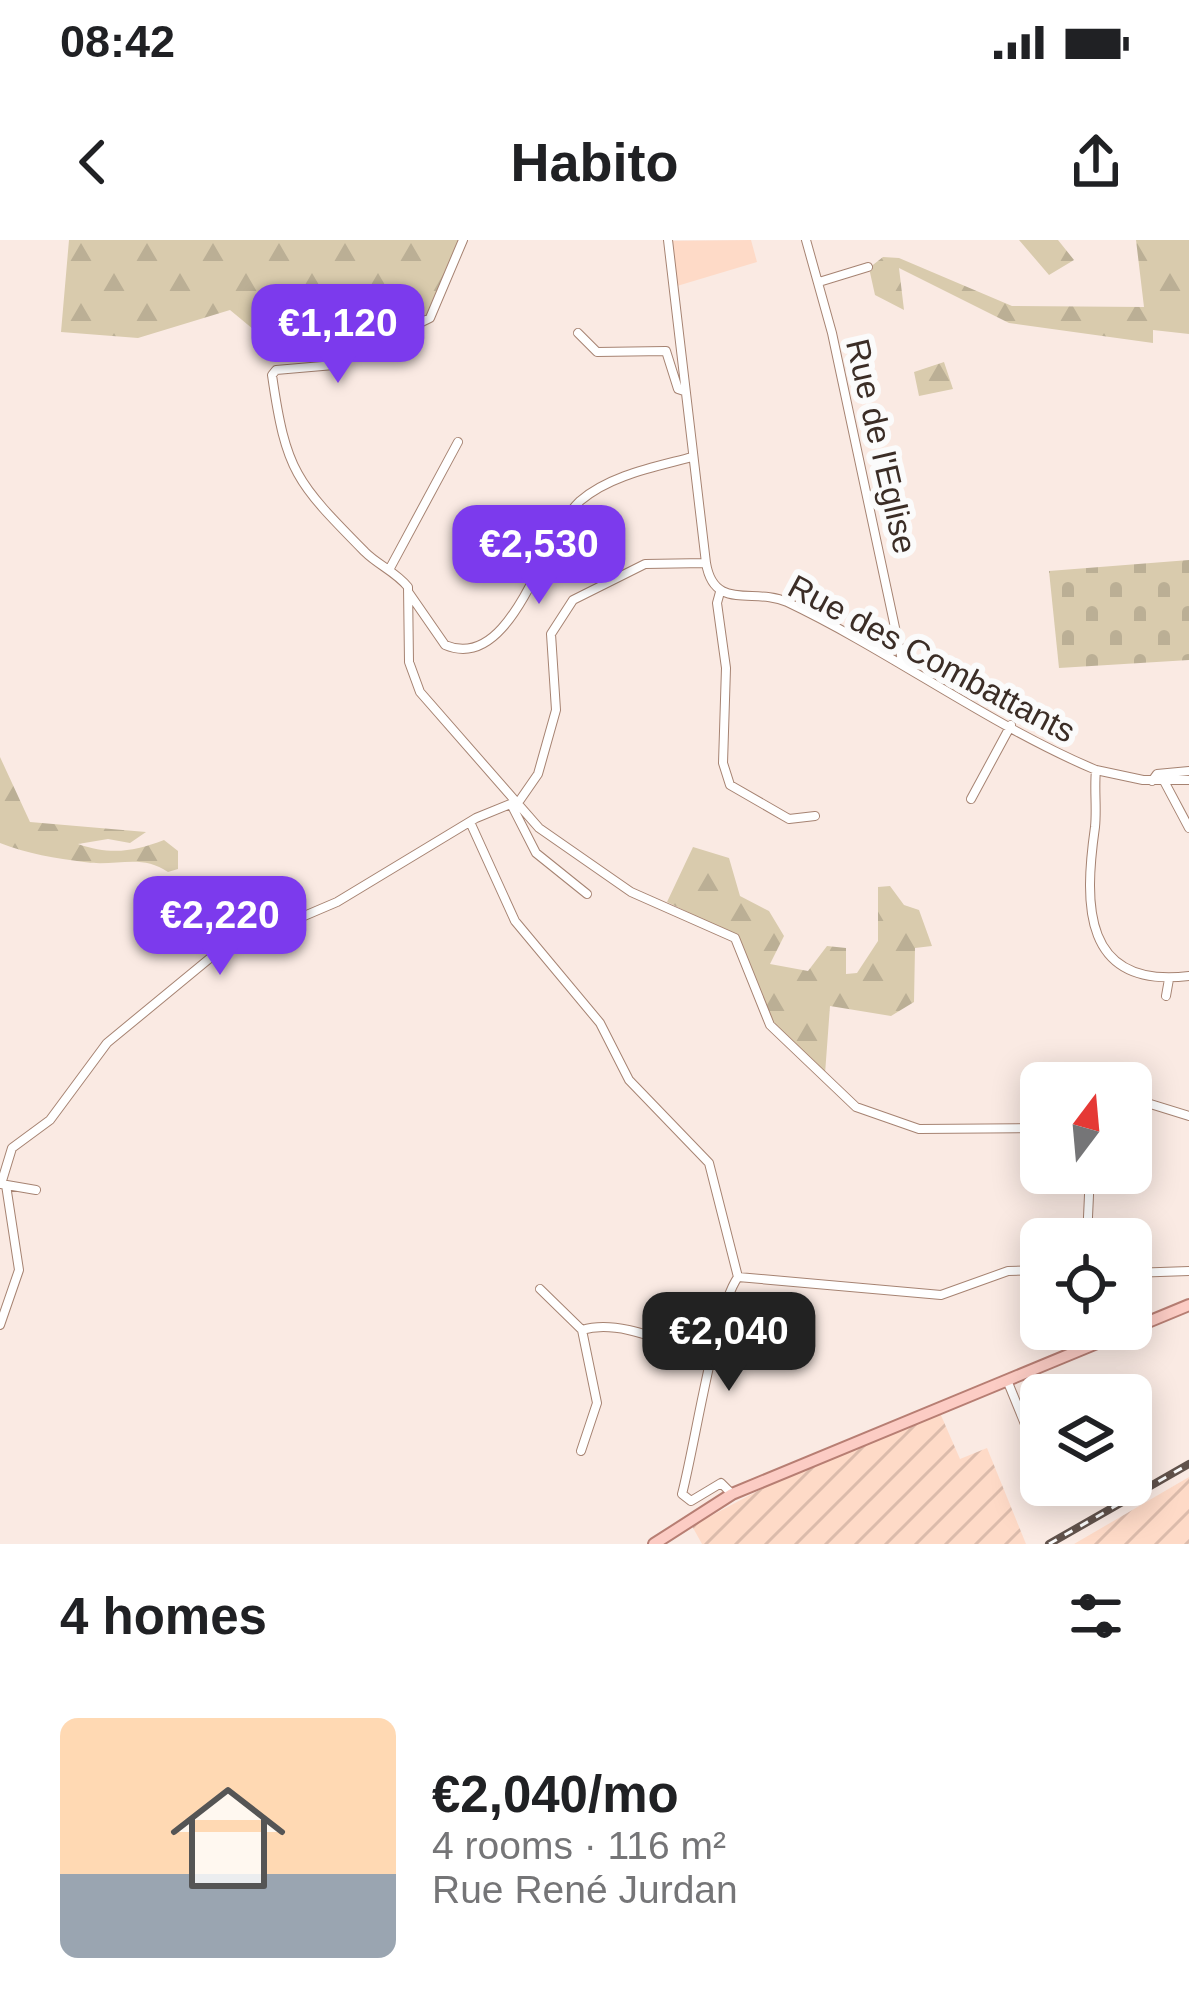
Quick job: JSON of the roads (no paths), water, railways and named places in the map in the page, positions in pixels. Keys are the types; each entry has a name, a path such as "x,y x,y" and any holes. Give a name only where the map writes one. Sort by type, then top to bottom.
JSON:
{"main road":[{"path":"654,1544 733,1494 1189,1305"}],"street":[{"path":"463,240 429,319 334,364 272,374 280,439 292,469 363,550 389,569 445,645 464,650 484,646 537,574 574,507 619,478 692,457"},
{"path":"668,240 706,563 720,592 716,603 726,680 723,764 730,785 782,816 815,816"},
{"name":"Rue de l'Eglise","path":"806,240 903,664"},
{"path":"819,282 868,267"},
{"path":"578,333 597,352 666,351 677,387 684,391"},
{"path":"389,569 458,442"},
{"path":"0,1325 19,1270 2,1184 12,1148 50,1120 107,1042 215,954 337,902 470,822 515,802 538,774 554,718 548,650 563,610 579,596 645,564 706,563"},
{"name":"Rue des Combattants","path":"720,592 786,601 1096,770 1152,781 1189,780"},
{"path":"409,593 409,662 420,692 515,802 544,833 617,884 734,938 770,1025 856,1107 920,1129 1020,1128"},
{"path":"971,799 1011,724"},
{"path":"1096,770 1086,886 1091,920 1119,963 1142,976 1189,976"},
{"path":"1152,781 1157,774 1189,771"},
{"path":"1164,781 1189,828"},
{"path":"515,802 536,853 586,894"},
{"path":"470,822 515,921 600,1023 633,1085 706,1157 738,1277 710,1356 706,1398 682,1494 691,1501 721,1483 733,1494"},
{"path":"1166,996 1169,979"},
{"path":"1152,1105 1189,1116"},
{"path":"2,1184 36,1190"},
{"path":"738,1277 940,1295 1020,1271"},
{"path":"1152,1272 1189,1271"},
{"path":"540,1289 582,1330 597,1403 580,1451"},
{"path":"582,1330 596,1327 657,1338 710,1356"},
{"path":"1006,1380 1020,1414"}],"railway":[{"path":"1049,1544 1189,1464"}]}
